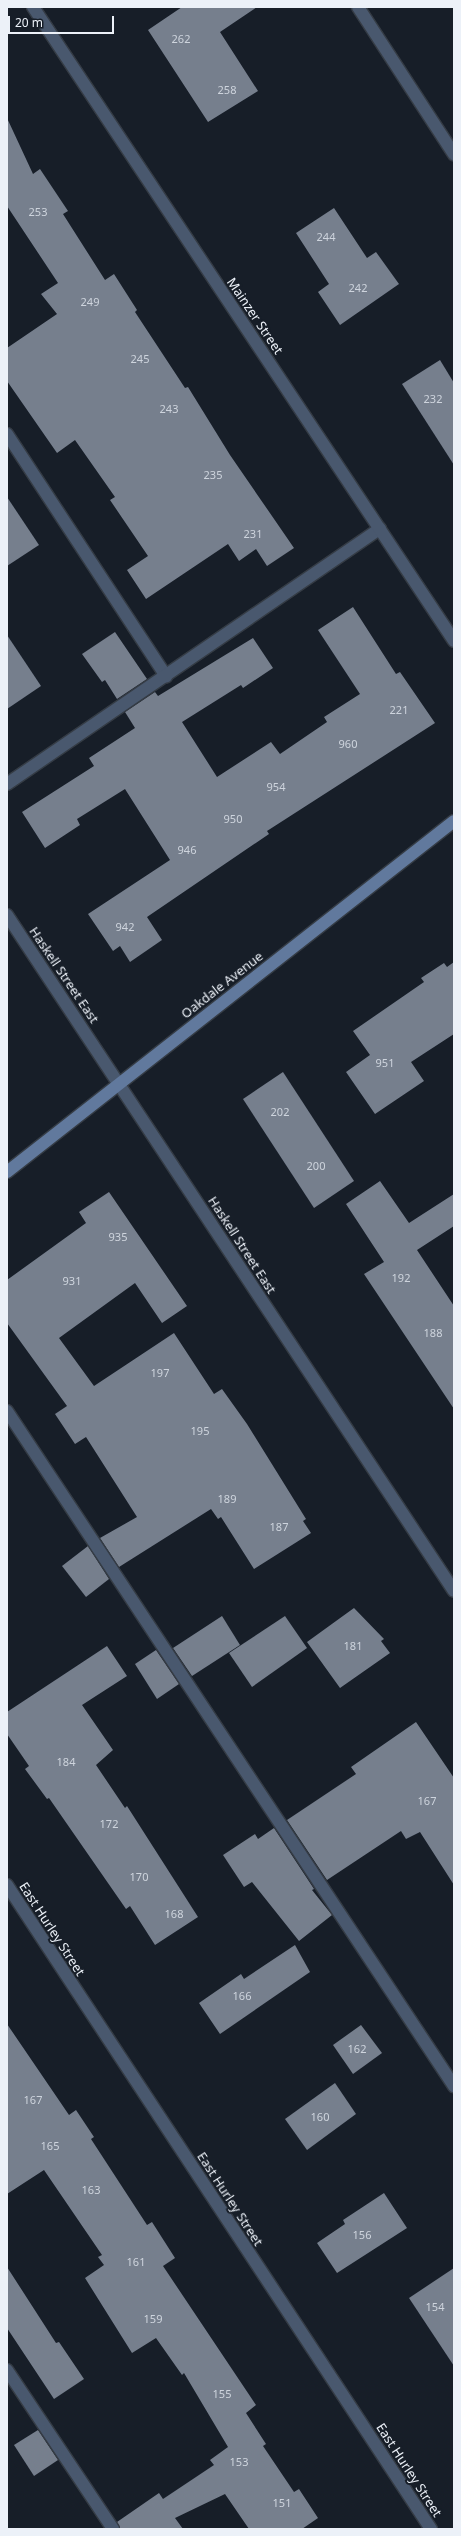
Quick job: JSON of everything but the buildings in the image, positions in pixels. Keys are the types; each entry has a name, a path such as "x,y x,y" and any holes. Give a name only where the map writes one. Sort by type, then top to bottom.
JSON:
{"street":[{"name":"Mainzer Street","path":"33,7 454,641"},
{"path":"358,7 454,154"},
{"path":"7,434 166,676"},
{"path":"7,784 380,529"},
{"name":"Oakdale Avenue","path":"7,1172 454,821"},
{"name":"Haskell Street East","path":"7,915 454,1591"},
{"path":"7,1411 454,2086"},
{"name":"East Hurley Street","path":"7,1885 430,2529"},
{"path":"7,2370 113,2529"}]}
